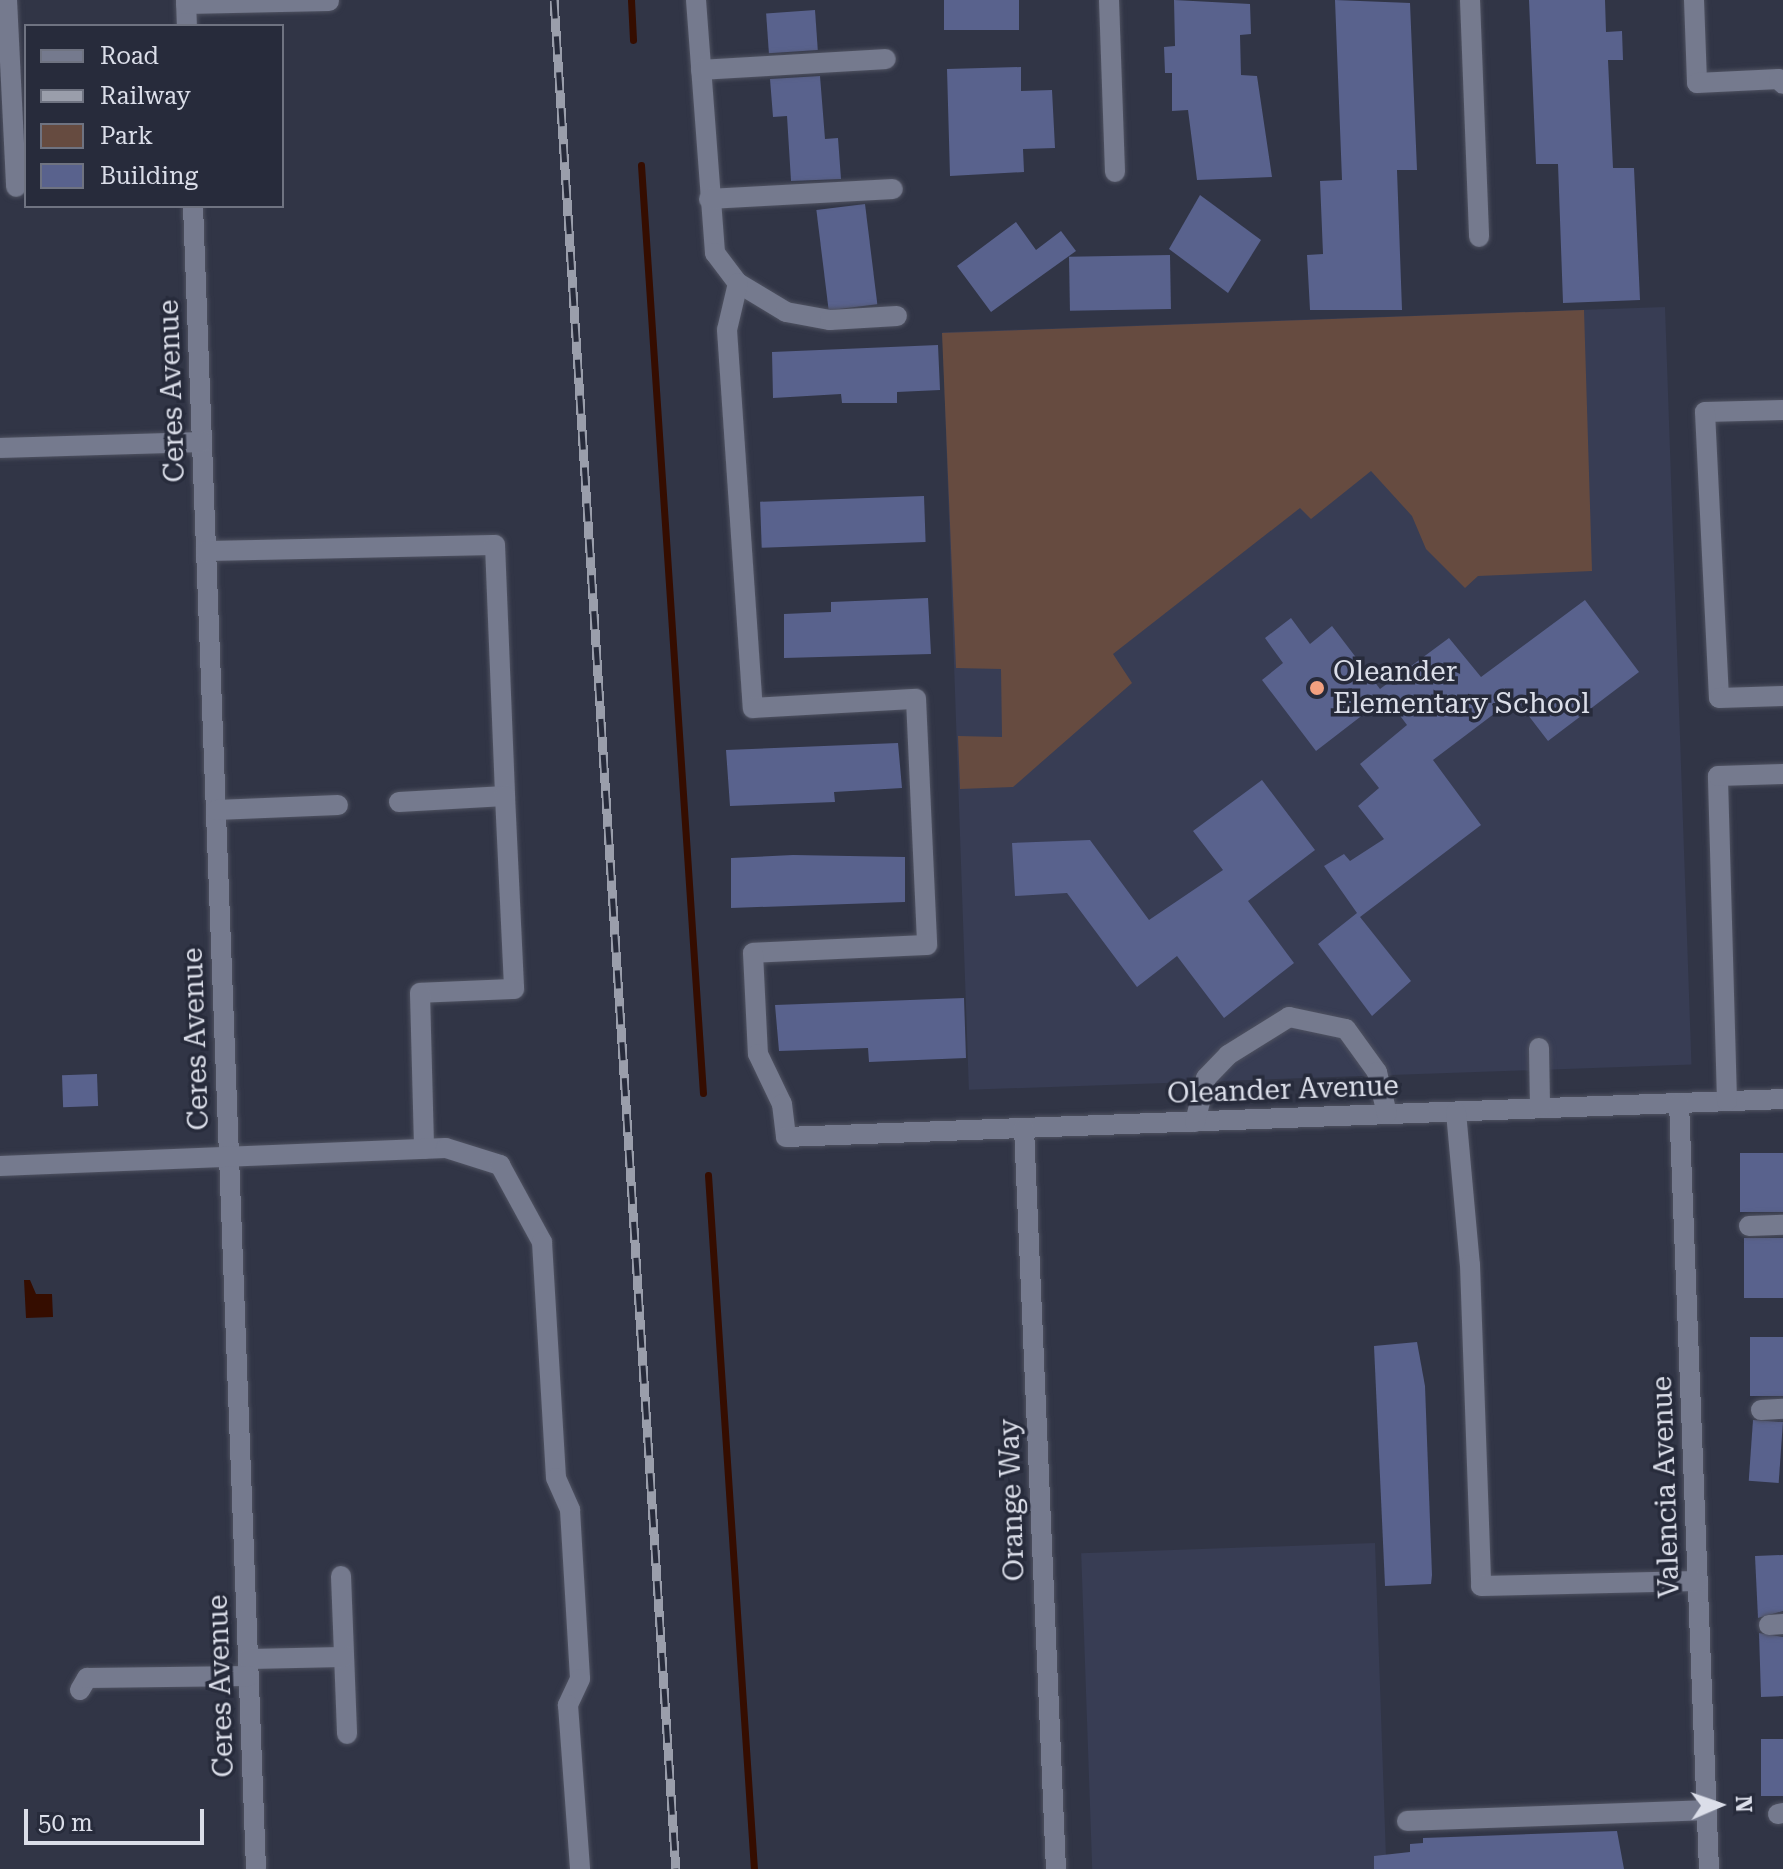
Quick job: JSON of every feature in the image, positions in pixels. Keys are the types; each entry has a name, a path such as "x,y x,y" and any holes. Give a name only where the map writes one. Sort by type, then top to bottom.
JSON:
{"street":[{"path":"7,0 16,187"},
{"path":"696,0 715,253 738,283 786,312 830,320 897,316"},
{"path":"1109,0 1115,172"},
{"path":"1470,0 1479,237"},
{"path":"1694,0 1697,83 1779,79 1783,84"},
{"path":"187,24 186,2 329,1"},
{"path":"701,70 886,59"},
{"path":"709,199 893,189"},
{"name":"Ceres Avenue","path":"193,208 256,1869"},
{"name":"Oleander Avenue","path":"738,283 727,330 753,708 916,699 927,945 753,953 758,1054 782,1104 786,1137 1783,1099"},
{"path":"1783,410 1705,412 1719,698 1783,696"},
{"path":"0,448 202,442"},
{"path":"206,551 495,545 514,989 420,993 424,1149"},
{"path":"1727,1101 1718,776 1783,774"},
{"path":"399,802 505,796"},
{"path":"216,810 338,805"},
{"path":"1195,1122 1206,1078 1228,1055 1289,1017 1346,1029 1377,1072 1387,1114"},
{"path":"1539,1048 1540,1108"},
{"name":"Valencia Avenue","path":"1679,1103 1709,1869"},
{"path":"1456,1112 1470,1265 1481,1586 1698,1581"},
{"name":"Orange Way","path":"1024,1128 1056,1869"},
{"path":"0,1166 424,1149 477,1154 500,1165 542,1242 556,1478 571,1526 580,1679 568,1705 580,1869"},
{"path":"1749,1226 1783,1225"},
{"path":"1761,1410 1783,1409"},
{"path":"341,1576 347,1734"},
{"path":"80,1690 87,1678 248,1668 344,1657"},
{"path":"1407,1821 1707,1810"}],"shaded area":[{"name":"Oleander Elementary School","path":"1665,307 1691,1065 969,1090 942,332"},
{"path":"24,1280 30,1280 36,1294 52,1294 53,1317 26,1318"},
{"path":"1375,1543 1386,1869 1092,1869 1081,1553"}],"green space":[{"path":"1584,310 1592,571 1478,576 1465,588 1426,549 1412,516 1371,471 1311,519 1300,508 1113,654 1132,683 1013,787 960,789 958,736 1002,737 1001,669 956,668 942,333"}],"building":[{"path":"944,0 1019,0 1019,30 944,30"},
{"path":"1174,0 1250,4 1251,34 1240,35 1241,75 1257,76 1272,177 1197,180 1188,110 1172,111 1172,73 1165,73 1164,47 1175,46"},
{"path":"1335,0 1410,3 1417,170 1397,170 1402,310 1310,310 1307,255 1323,254 1320,181 1342,180"},
{"path":"1529,0 1605,0 1606,32 1622,31 1623,60 1608,60 1613,168 1634,168 1640,300 1563,303 1558,164 1536,164"},
{"path":"815,10 818,50 769,53 766,13"},
{"path":"1021,67 1021,91 1052,90 1055,148 1023,149 1024,172 950,176 947,69"},
{"path":"820,76 825,139 838,138 841,179 791,181 787,116 773,117 770,79"},
{"path":"1200,195 1261,240 1228,293 1169,249"},
{"path":"865,204 877,304 829,310 816,210"},
{"path":"1016,222 1036,250 1061,231 1076,251 991,312 957,266"},
{"path":"1170,255 1171,309 1070,311 1069,257"},
{"path":"938,345 940,390 897,392 897,403 842,403 841,394 773,398 772,352"},
{"path":"924,496 926,542 762,548 760,502"},
{"path":"928,598 931,654 784,658 784,614 831,612 831,602"},
{"path":"1585,600 1639,672 1548,741 1515,698 1433,760 1481,825 1360,917 1411,981 1372,1016 1318,944 1357,913 1324,866 1344,854 1350,861 1384,839 1358,806 1379,788 1360,764 1407,725 1386,697 1316,751 1262,680 1283,663 1265,638 1291,618 1310,644 1332,626 1380,689 1449,638 1481,677"},
{"path":"898,743 902,788 834,792 835,802 730,806 726,750"},
{"path":"1262,780 1315,850 1248,901 1294,963 1224,1018 1177,956 1137,987 1067,893 1015,896 1012,843 1090,840 1149,920 1223,870 1193,831"},
{"path":"793,855 905,857 905,902 731,908 731,858"},
{"path":"964,998 966,1058 869,1062 868,1048 779,1051 775,1005"},
{"path":"97,1074 98,1106 63,1107 62,1075"},
{"path":"1740,1153 1783,1153 1783,1212 1740,1212"},
{"path":"1744,1238 1783,1238 1783,1298 1744,1298"},
{"path":"1750,1337 1783,1337 1783,1396 1750,1396"},
{"path":"1417,1342 1425,1386 1431,1584 1385,1586 1374,1346"},
{"path":"1753,1420 1783,1422 1779,1483 1749,1481"},
{"path":"1783,1555 1783,1611 1758,1618 1755,1556"},
{"path":"1759,1633 1783,1637 1783,1696 1761,1697"},
{"path":"1761,1739 1783,1739 1783,1796 1761,1796"},
{"path":"1617,1831 1624,1869 1374,1869 1374,1856 1410,1852 1410,1844 1423,1843 1423,1838"}],"waterway":[{"path":"631,0 633,40"},
{"path":"641,165 703,1093"},
{"path":"708,1175 754,1869"}],"railway":[{"path":"554,0 676,1869"}],"place":[{"name":"Oleander Elementary School","path":"1317,688"}]}
